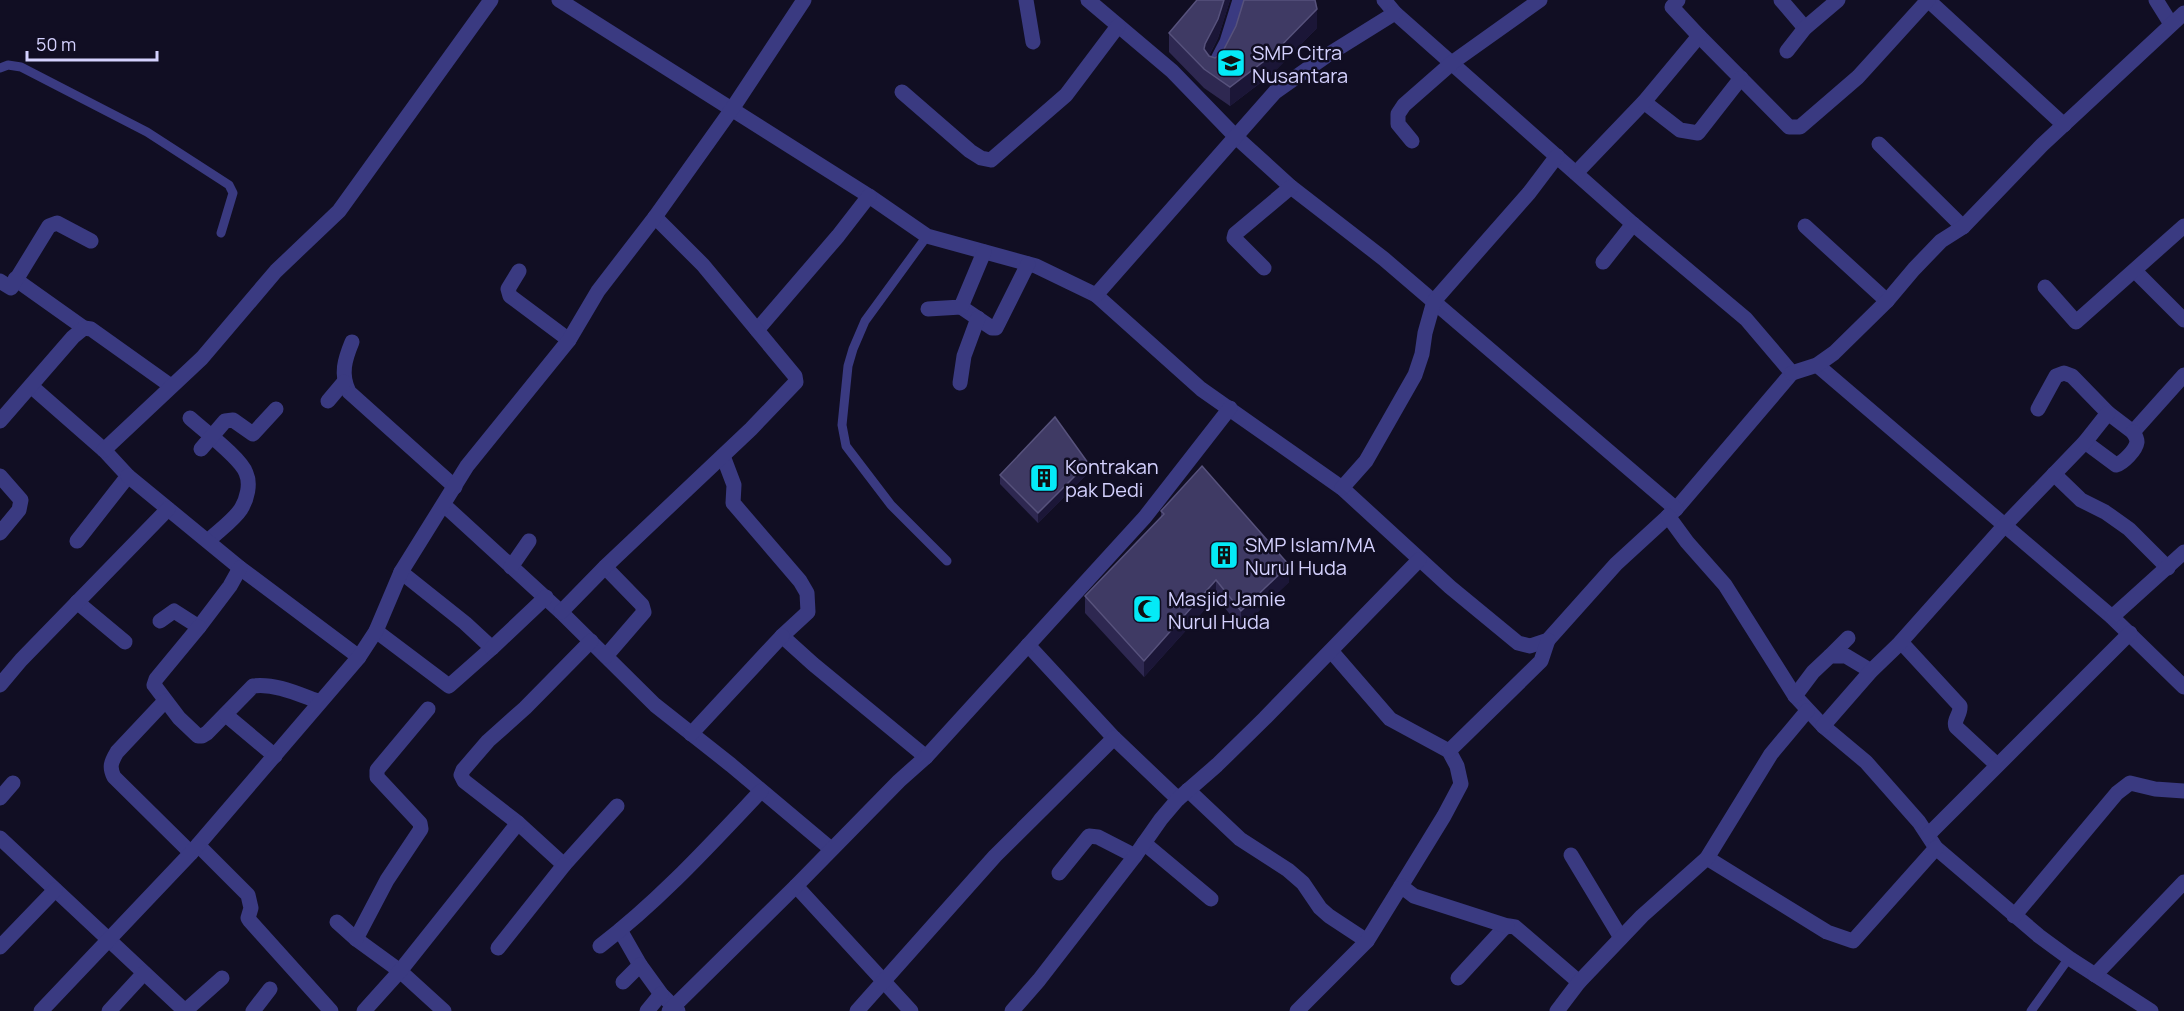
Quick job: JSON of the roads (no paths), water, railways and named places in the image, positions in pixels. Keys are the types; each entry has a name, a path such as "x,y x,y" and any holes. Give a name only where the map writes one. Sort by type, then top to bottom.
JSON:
{"street":[{"path":"105,450 202,358 276,271 339,211 491,0"},
{"path":"559,0 869,196 927,236 1028,264 1096,295 1179,370 1342,489 1419,560 1518,643 1530,646 1548,640"},
{"path":"41,1011 194,849 358,657 376,631 401,572 467,466 569,340 598,291 655,217 732,109 804,0"},
{"path":"1026,0 1034,42"},
{"path":"1088,0 1172,71 1236,137 1291,187 1434,301 1672,512 1687,542 1725,585 1795,696 1807,711 1866,762 1932,841 2014,916 2069,958 2151,1011"},
{"path":"1214,67 1227,42 1240,0"},
{"path":"1384,0 1576,173 1746,319 1792,373"},
{"path":"1412,141 1398,124 1398,114 1404,105 1453,62 1540,0"},
{"path":"1781,0 1805,28"},
{"path":"1787,51 1805,28 1838,0"},
{"path":"1671,2 1699,36 1789,127 1800,127 1858,77 1928,0 2064,125"},
{"path":"2156,0 2171,24"},
{"path":"1096,295 1275,92 1395,12"},
{"path":"1449,751 1541,661 1548,640 1570,613 1617,564 1664,522 1792,373 1817,365 1833,353 1887,301 1941,242 1963,227 2064,125 2184,13"},
{"path":"902,92 970,151 981,158 991,160 1066,95 1118,26"},
{"path":"1576,173 1644,102 1699,36"},
{"path":"1644,102 1680,130 1698,132 1741,78"},
{"path":"1878,144 1963,227"},
{"path":"1342,489 1366,461 1415,375 1434,301 1529,193 1557,156"},
{"path":"1264,268 1234,241 1235,234 1291,187"},
{"path":"758,330 869,196"},
{"path":"561,612 605,567 751,429 796,382 795,376 703,265 655,217"},
{"path":"91,241 54,223 49,226 8,280 84,328 92,329 171,386"},
{"path":"1603,262 1634,224"},
{"path":"1805,226 1887,301"},
{"path":"2045,287 2076,322 2184,226"},
{"path":"961,307 984,252"},
{"path":"928,309 961,307 992,328 997,326 1028,264"},
{"path":"519,271 508,289 510,296 569,340"},
{"path":"2135,271 2184,320"},
{"path":"960,383 964,356 978,318"},
{"path":"0,421 73,337 84,328"},
{"path":"352,342 344,361 344,382 349,392 455,487"},
{"path":"1817,365 2112,617 2184,687"},
{"path":"2038,409 2056,376 2064,373 2072,376 2108,413 2133,432 2137,439 2137,444 2122,463 2116,465 2085,442"},
{"path":"2133,432 2184,375"},
{"path":"328,401 344,382"},
{"path":"31,386 105,450 128,476 240,568 358,657"},
{"path":"620,930 640,965 673,1010 899,781 926,757 1145,517 1230,408"},
{"path":"206,443 228,419 253,434 276,409"},
{"path":"1822,726 1871,671 1901,642 2005,525 2085,442 2108,413"},
{"path":"190,418 206,443 241,464 247,473 247,495 240,509 208,541"},
{"path":"691,734 782,636 808,612 807,593 800,581 734,503 734,485 723,456"},
{"path":"2054,474 2081,500 2105,512 2128,529 2168,568"},
{"path":"0,476 20,496 21,505 0,533"},
{"path":"76,541 128,476"},
{"path":"444,505 546,597 655,705 831,849"},
{"path":"0,685 21,660 168,509"},
{"path":"512,567 528,541"},
{"path":"2112,617 2184,552"},
{"path":"1012,1011 1039,980 1161,819 1332,652 1419,560"},
{"path":"605,567 642,605 644,612 606,656"},
{"path":"240,568 230,586 155,681 155,688 198,736 207,733 250,688 257,685 287,690 320,702"},
{"path":"401,572 465,623 492,648"},
{"path":"376,631 449,686 546,597"},
{"path":"77,602 125,642"},
{"path":"160,621 174,611 199,627"},
{"path":"1707,858 1827,932 1853,941 1932,841 1997,765 2130,633"},
{"path":"782,636 926,757"},
{"path":"1795,696 1813,672 1848,638"},
{"path":"564,865 518,824 464,782 462,773 488,741 525,708 591,641"},
{"path":"1901,642 1960,706 1955,720 1956,727 1997,765"},
{"path":"1028,645 1114,738 1240,839 1288,870 1303,883 1320,908 1367,941"},
{"path":"1297,1011 1367,941 1444,816 1461,784 1457,766 1449,751 1390,719 1332,652"},
{"path":"1830,656 1846,656 1871,671"},
{"path":"165,701 117,753 110,769 114,777 248,895 251,903 248,918 250,921 331,1011"},
{"path":"356,939 387,880 421,829 420,823 377,777 377,770 428,709"},
{"path":"1557,1011 1580,982 1642,916 1707,858 1771,753 1807,711"},
{"path":"226,715 275,756"},
{"path":"857,1011 995,856 1114,738"},
{"path":"0,798 13,783"},
{"path":"2014,916 2117,793 2130,783 2155,789 2184,791"},
{"path":"600,946 706,850 761,791"},
{"path":"498,948 564,865 617,806"},
{"path":"364,1011 400,971 518,824"},
{"path":"1059,873 1089,836 1098,837 1135,856"},
{"path":"0,838 184,1011 222,978"},
{"path":"1144,843 1211,899"},
{"path":"1571,855 1621,938"},
{"path":"2095,975 2184,882"},
{"path":"796,886 911,1011"},
{"path":"1401,886 1414,896 1515,927 1580,982"},
{"path":"0,947 55,890"},
{"path":"337,922 400,971 444,1011"},
{"path":"1458,978 1507,926"},
{"path":"623,982 640,965"},
{"path":"109,1011 144,973"},
{"path":"253,1011 270,989"},
{"path":"647,1011 661,994"}],"lane":[{"path":"0,68 8,65 21,67 147,132 229,185 233,193 220,233"},
{"path":"927,236 865,321 858,335 848,366 842,425 846,446 891,505 947,561"},
{"path":"2031,1011 2069,958"}],"place":[{"name":"SMP Citra Nusantara","path":"1231,63"},
{"name":"Kontrakan pak Dedi","path":"1044,478"},
{"name":"SMP Islam/MA Nurul Huda","path":"1224,555"},
{"name":"Masjid Jamie Nurul Huda","path":"1147,609"}]}
